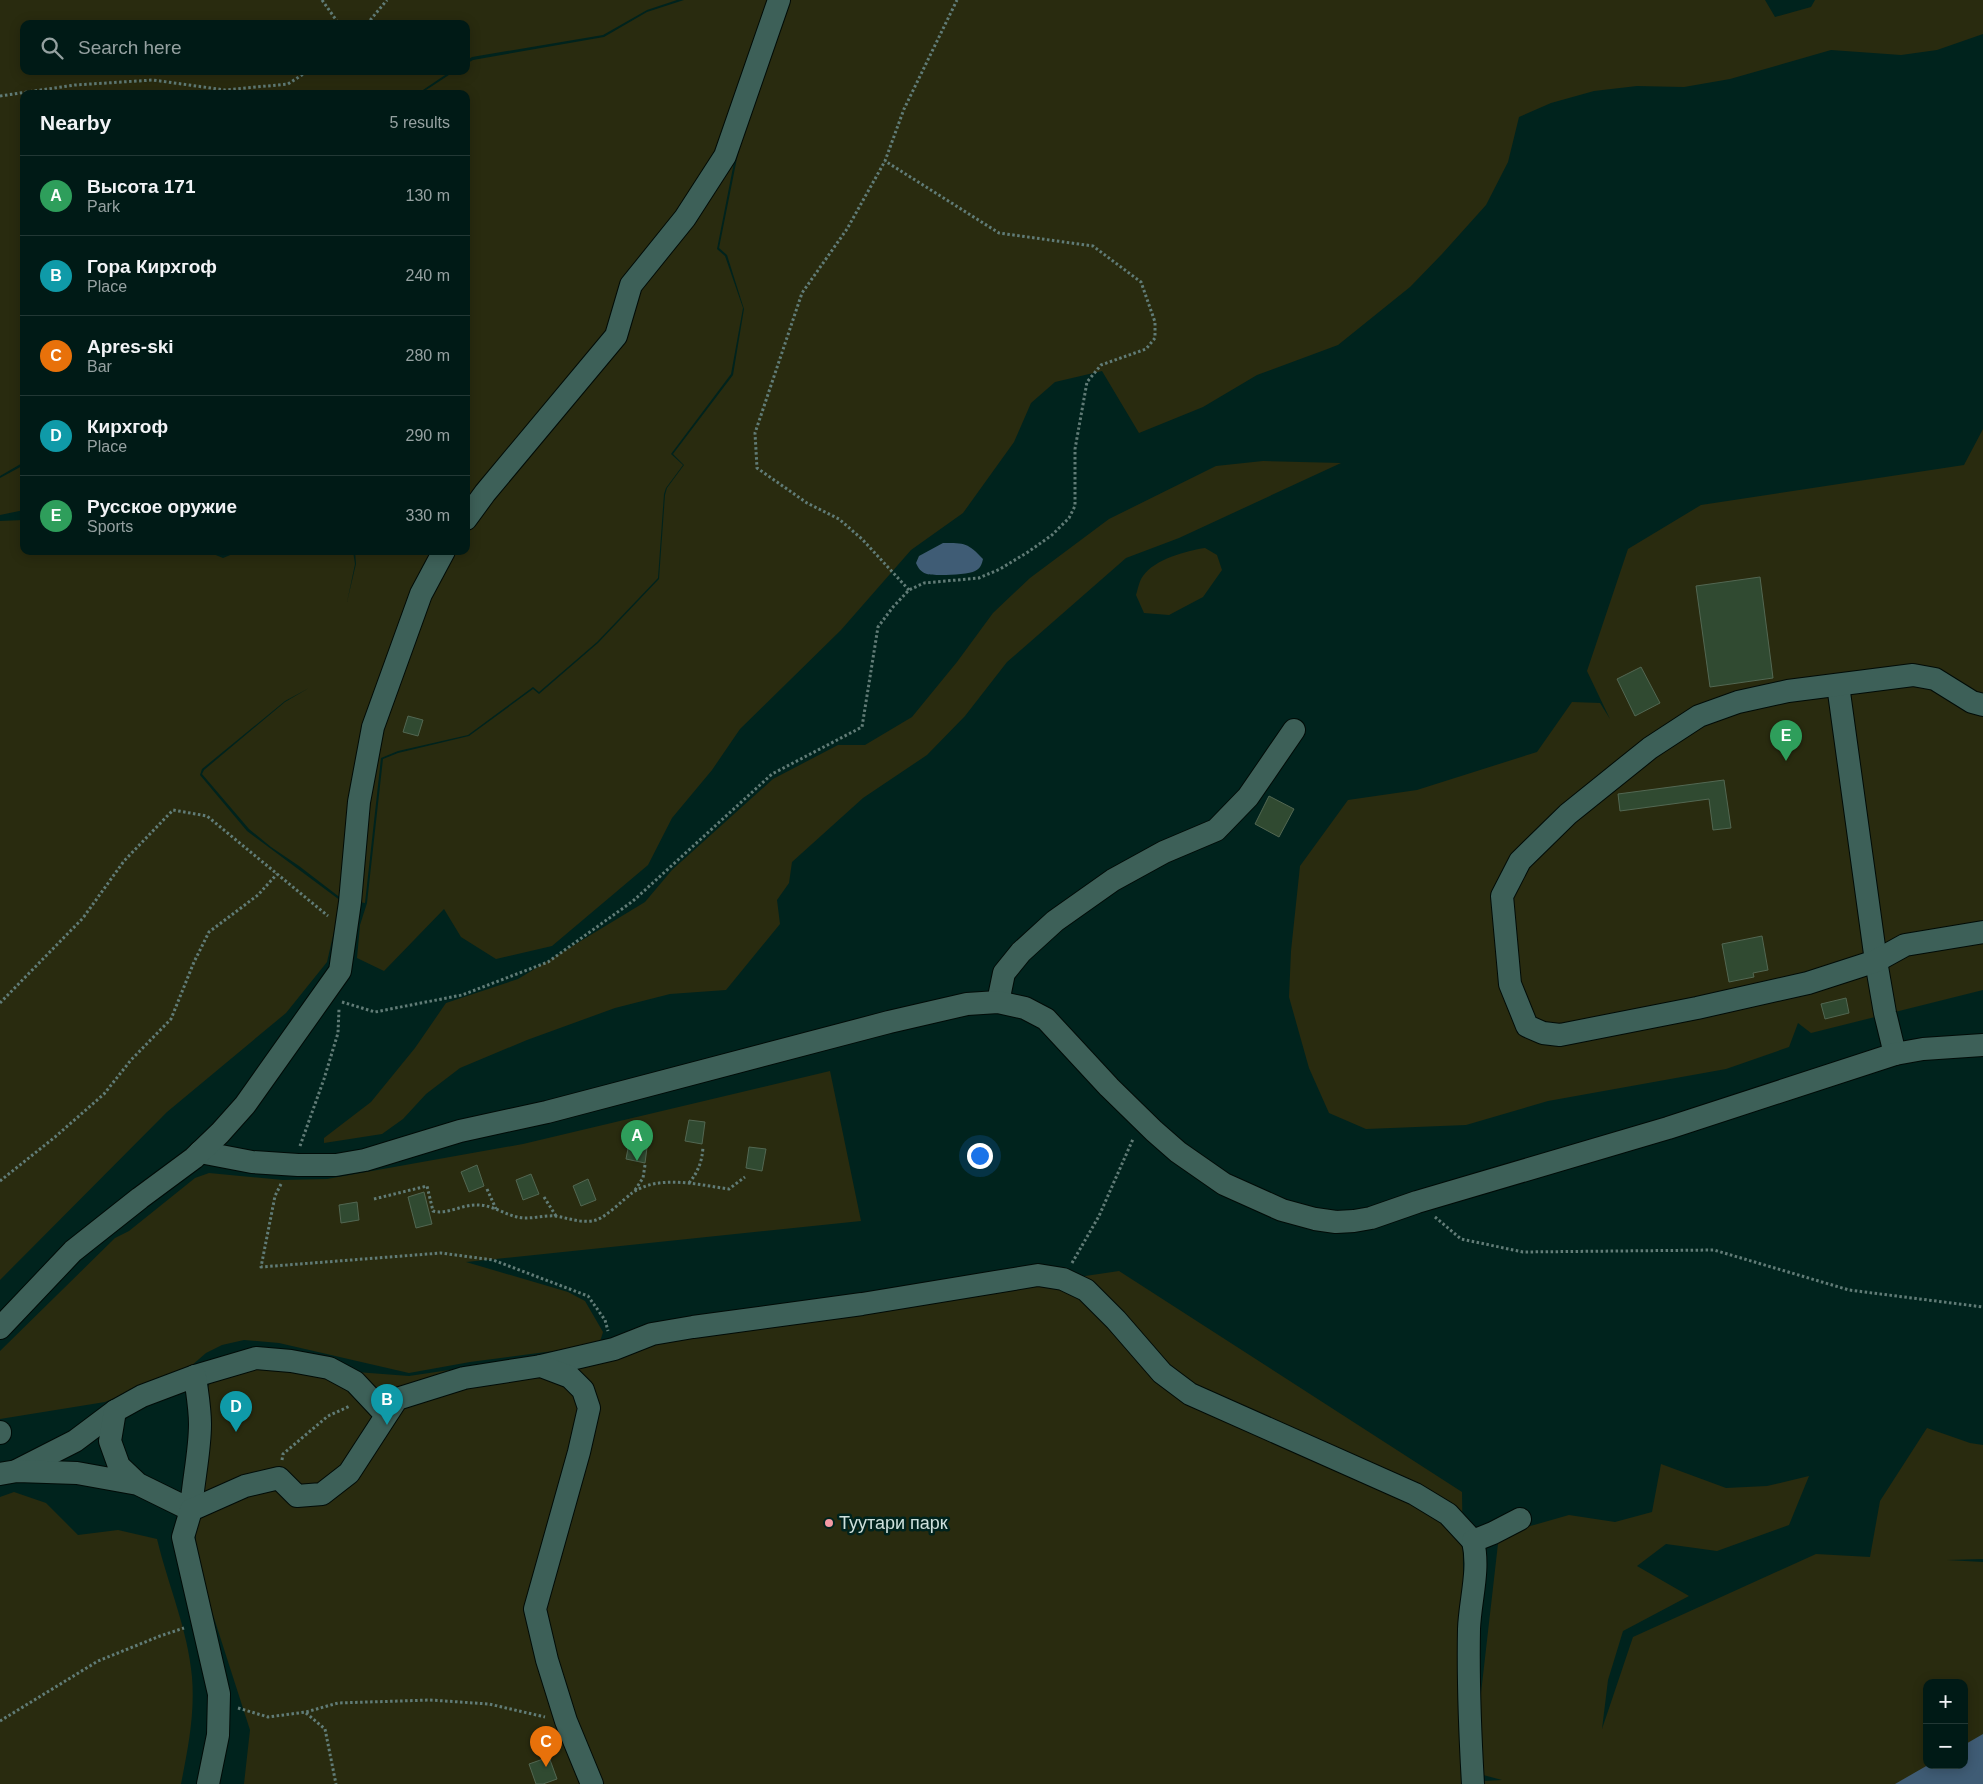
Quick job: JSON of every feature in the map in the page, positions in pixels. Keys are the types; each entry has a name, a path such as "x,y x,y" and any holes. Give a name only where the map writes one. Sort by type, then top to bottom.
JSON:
{"street":[{"path":"470,514 616,336 631,285 685,218 725,156 779,0"},
{"path":"0,1328 74,1251 200,1152 245,1105 340,971 350,902 360,802 373,726 421,594 442,555"},
{"path":"1983,705 1972,702 1935,679 1913,675 1788,691 1738,702 1699,716 1650,748 1568,814 1520,861 1502,896 1510,984 1527,1026 1543,1033 1560,1034 1697,1008 1808,983 1876,961 1905,945 1983,932"},
{"path":"1838,685 1876,961 1885,1013 1896,1054"},
{"path":"998,1002 1004,973 1021,952 1055,922 1113,880 1164,852 1216,830 1248,797 1294,730"},
{"path":"200,1152 252,1162 288,1172 365,1160 460,1131 547,1112 889,1022 967,1004 998,1002 1025,1008 1046,1019 1109,1088 1172,1146 1198,1167 1224,1184 1282,1210 1315,1219 1336,1222 1354,1221 1371,1218 1417,1202 1668,1128 1896,1054 1923,1048 1983,1045"},
{"path":"191,1510 245,1486 280,1478 297,1496 322,1494 349,1473 383,1410 397,1399 464,1378 541,1366 614,1349 652,1334 694,1326 862,1304 1038,1275 1063,1279 1086,1290 1116,1320 1162,1372 1190,1394 1415,1494 1448,1514 1473,1541 1476,1554 1469,1628 1473,1784"},
{"path":"8,1472 75,1441 115,1411 142,1396 195,1376 256,1358 291,1361 329,1368 355,1382 383,1410"},
{"path":"541,1366 570,1377 583,1390 589,1408 535,1610 547,1660 566,1721 592,1784"},
{"path":"195,1376 200,1423 192,1481 191,1510 182,1537 219,1694 218,1736 208,1784"},
{"path":"115,1411 110,1442 119,1466 138,1484"},
{"path":"8,1472 77,1473 138,1484 191,1510"},
{"path":"1473,1541 1520,1519"}],"path":[{"path":"322,0 335,20"},
{"path":"370,20 387,0"},
{"path":"909,590 862,539 839,519 807,503 757,468 756,433 802,293 847,229 885,161 904,109 957,0"},
{"path":"41,90 75,85 153,80 225,90 288,84 302,75"},
{"path":"0,96 20,93"},
{"path":"322,995 376,1012 462,995 548,962 633,901 772,774 862,727 878,627 909,590 924,583 979,578 1028,552 1069,518 1075,506 1075,449 1087,382 1102,365 1146,349 1155,338 1155,322 1141,282 1093,246 999,233 885,161"},
{"path":"0,1003 83,918 124,861 172,810 207,816 346,931"},
{"path":"0,1181 55,1137 104,1094 131,1060 171,1019 194,962 209,932 258,895 277,874"},
{"path":"340,971 338,1033 324,1079 288,1172 275,1196 261,1266 441,1253 494,1260 588,1296 605,1320 614,1349"},
{"path":"1063,1279 1099,1216 1119,1173 1141,1117"},
{"path":"689,1184 698,1172 703,1147"},
{"path":"374,1199 427,1186 433,1211 439,1212 478,1205 496,1209 519,1218 556,1216 568,1220 586,1222 598,1220 635,1191 643,1178 645,1165"},
{"path":"635,1191 661,1183 729,1189 745,1177"},
{"path":"486,1188 496,1209"},
{"path":"544,1197 556,1216"},
{"path":"1417,1202 1461,1239 1523,1252 1714,1250 1849,1290 1983,1307"},
{"path":"280,1478 283,1454 328,1416 354,1404 383,1410"},
{"path":"0,1721 98,1661 160,1636 202,1623"},
{"path":"219,1694 240,1709 268,1717 306,1712 338,1703 430,1700 489,1704 566,1721"},
{"path":"306,1712 325,1729 336,1784"}],"green space":[{"path":"0,0 677,0 647,10 603,35 470,58 470,20 20,20 20,75 445,75 423,90 20,90 20,464 0,476"},
{"path":"684,0 784,0 736,152 717,249 725,256 743,308 731,374 671,454 683,465 666,488 664,494 658,578 597,642 539,692 533,687 468,735 398,751 381,758 365,903 342,899 271,847 249,829 202,774 204,770 285,702 309,688 285,701 202,769 200,775 247,831 341,901 327,962 286,1013 167,1112 0,1280 0,521 20,520 20,555 216,555 223,558 230,555 354,555 355,564 347,602 356,564 355,555 470,555 470,90 426,90 449,75 470,75 470,62 473,60 604,37 647,12"},
{"path":"786,0 1765,0 1775,17 1811,7 1815,0 1983,0 1983,34 1937,50 1901,55 1831,50 1730,79 1684,87 1637,86 1594,91 1551,103 1519,117 1508,162 1486,205 1410,287 1338,345 1257,375 1203,407 1139,433 1102,371 1055,382 1031,403 1014,442 963,513 911,550 841,630 740,729 712,770 672,818 648,865 552,946 496,959 461,937 444,909 384,971 357,958 360,925 367,903 383,759 398,753 469,736 533,689 539,694 598,643 659,579 665,495 667,488 684,465 673,454 733,375 744,309 727,255 719,248 738,153"},
{"path":"1983,429 1983,990 1811,1033 1798,1023 1789,1047 1726,1069 1548,1101 1466,1125 1366,1129 1329,1113 1309,1068 1289,997 1291,951 1300,866 1348,800 1417,790 1537,752 1572,702 1600,703 1610,719 1587,671 1628,549 1701,505 1964,465"},
{"path":"1263,461 1341,463 1179,538 1126,558 1007,662 965,716 927,755 863,798 792,862 789,883 777,900 780,924 726,990 670,994 615,1008 527,1040 460,1068 426,1094 403,1119 382,1134 324,1143 324,1138 371,1102 415,1048 446,1003 518,979 645,902 672,870 773,779 838,745 865,745 912,717 957,662 993,613 1030,578 1109,519 1216,466"},
{"path":"20,467 20,511 0,515 0,478"},
{"path":"1205,548 1217,555 1222,570 1203,597 1169,615 1144,613 1136,595 1140,580 1148,570 1163,560 1189,551"},
{"path":"830,1071 861,1221 466,1262 568,1292 585,1301 603,1332 599,1345 470,1362 409,1373 279,1343 244,1340 222,1345 206,1353 183,1373 150,1383 105,1402 0,1419 0,1351 115,1238 129,1231 195,1178 209,1173 283,1180 327,1179 523,1144"},
{"name":"Туутари парк","path":"1119,1271 1462,1492 1466,1782 1502,1780 1472,1772 1499,1535 1569,1515 1615,1522 1652,1512 1661,1464 1726,1488 1767,1486 1809,1476 1789,1525 1717,1551 1666,1544 1637,1566 1689,1596 1623,1631 1608,1680 1602,1729 1633,1637 1816,1554 1870,1557 1880,1501 1927,1428 1970,1443 1983,1445 1983,1559 1947,1560 1983,1562 1983,1784 244,1784 250,1730 196,1562 194,1414 210,1383 239,1363 409,1376"},
{"path":"14,1492 46,1503 78,1535 118,1530 157,1539 182,1625 192,1677 192,1718 181,1784 0,1784 0,1497"}],"water":[{"path":"943,543 961,544 970,547 983,559 981,566 975,571 959,574 931,575 923,572 916,563 919,556"},
{"path":"1983,1734 1983,1784 1895,1784 1923,1768 1968,1769 1968,1743"}],"building":[{"path":"1760,577 1773,678 1710,687 1696,586"},
{"path":"1641,667 1660,703 1635,716 1617,679"},
{"path":"408,716 423,720 418,736 403,732"},
{"path":"1724,780 1731,828 1713,830 1709,799 1620,811 1618,794"},
{"path":"1269,796 1294,809 1279,837 1255,824"},
{"path":"1762,936 1768,970 1753,973 1754,977 1729,982 1722,944"},
{"path":"1846,998 1849,1013 1825,1019 1821,1004"},
{"path":"689,1120 705,1122 702,1144 685,1141"},
{"path":"630,1138 648,1140 645,1163 626,1159"},
{"path":"749,1147 766,1149 762,1171 746,1168"},
{"path":"477,1165 484,1186 469,1192 461,1172"},
{"path":"531,1174 539,1194 523,1200 516,1180"},
{"path":"588,1179 596,1200 581,1206 573,1186"},
{"path":"424,1192 432,1224 416,1228 408,1197"},
{"path":"357,1202 359,1220 341,1223 339,1205"},
{"path":"549,1757 557,1779 543,1784 536,1784 529,1764"}],"place":[{"name":"Русское оружие","path":"1786,761"},
{"name":"Высота 171","path":"637,1161"},
{"name":"Гора Кирхгоф","path":"387,1425"},
{"name":"Кирхгоф","path":"236,1432"},
{"name":"Туутари парк","path":"829,1523"},
{"name":"Apres-ski","path":"546,1767"}]}
